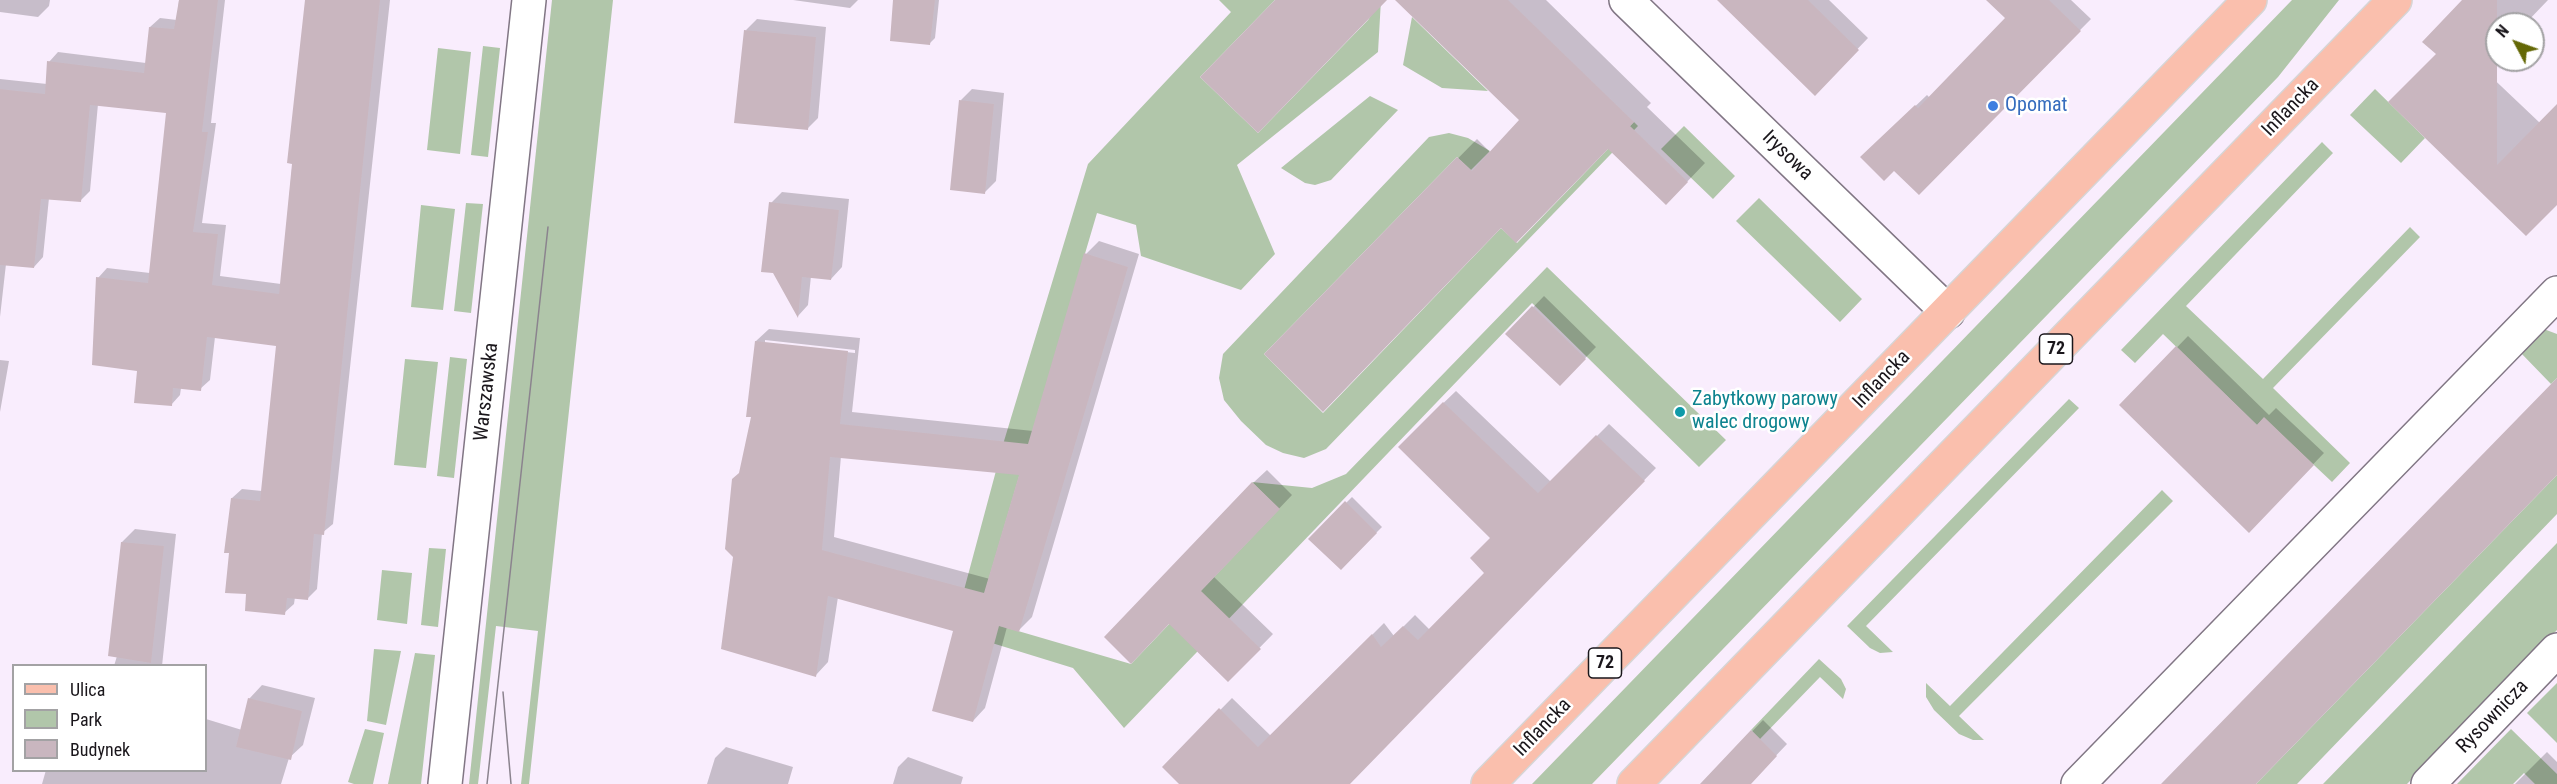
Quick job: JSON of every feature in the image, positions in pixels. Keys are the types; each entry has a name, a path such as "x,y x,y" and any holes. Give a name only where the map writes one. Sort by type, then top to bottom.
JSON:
{"main road":[{"name":"Inflancka","path":"1488,784 2250,0"},
{"name":"Inflancka","path":"1634,784 2395,0"}],"street":[{"name":"Warszawska","path":"445,784 529,0"},
{"name":"Irysowa","path":"1626,0 1948,312"},
{"path":"2078,784 2557,293"},
{"name":"Rysownicza","path":"2428,784 2557,650"}],"green space":[{"path":"552,0 613,0 529,784 521,784 538,631 496,626 478,784 469,784"},
{"path":"1219,0 1275,0 1200,77 1258,133 1368,20 1381,0 1378,52 1237,165 1275,254 1241,290 1141,256 1136,225 1097,213 977,619 1131,664 1279,509 1252,482 1312,488 1346,474 1547,267 1726,440 1699,467 1532,303 1124,728 1073,668 953,631 1004,441 1088,164 1231,12"},
{"path":"2292,0 2339,0 2278,77 1592,784 1532,784"},
{"path":"1412,17 1488,91 1442,88 1403,65"},
{"path":"483,46 500,48 488,157 471,155"},
{"path":"438,48 471,52 460,154 427,150"},
{"path":"2375,89 2425,138 2401,163 2350,115"},
{"path":"1370,96 1398,110 1331,180 1315,185 1305,183 1281,168"},
{"path":"1634,122 1638,126 1326,449 1304,458 1283,453 1266,445 1241,421 1224,400 1219,378 1223,354 1429,137 1449,133 1468,138 1490,151 1471,170 1457,157 1264,354 1323,413 1501,228 1517,243"},
{"path":"1684,126 1735,176 1713,199 1661,149"},
{"path":"2322,142 2333,153 2186,306 2263,379 2410,227 2420,237 2273,388 2350,463 2332,482 2264,418 2257,425 2163,334 2135,363 2121,350"},
{"path":"1759,198 1862,299 1840,322 1736,221"},
{"path":"466,203 483,204 471,313 454,311"},
{"path":"421,205 455,209 443,310 411,307"},
{"path":"2541,328 2557,334 2557,378 2551,384 2519,351"},
{"path":"450,357 467,359 454,478 437,476"},
{"path":"405,359 438,362 426,468 394,465"},
{"path":"2069,399 2079,408 1866,626 1893,652 1880,653 1870,648 1847,626"},
{"path":"2557,475 2557,514 2297,784 2256,784"},
{"path":"2162,490 2173,501 1959,716 1984,740 1973,740 1959,734 1934,710 1926,697 1926,683 1950,706"},
{"path":"2557,543 2557,630 2407,784 2323,784"},
{"path":"429,548 446,549 438,627 421,625"},
{"path":"382,570 412,573 407,624 377,620"},
{"path":"374,649 401,651 386,725 367,721"},
{"path":"415,653 435,655 421,784 388,784"},
{"path":"1819,659 1841,679 1846,689 1843,699 1820,677 1760,739 1751,730"},
{"path":"2557,683 2557,743 2527,713"},
{"path":"365,729 384,733 373,784 354,784 348,782"},
{"path":"2511,729 2557,774 2557,784 2535,784 2524,773 2513,784 2457,784"}],"building":[{"path":"179,0 218,0 202,132 208,132 193,232 218,234 212,285 279,294 292,164 287,163 305,0 380,0 324,535 314,534 308,600 287,598 285,615 245,611 246,594 225,593 229,553 224,553 231,498 260,501 276,346 207,337 201,391 173,388 172,406 134,403 137,371 92,365 96,277 148,283 166,113 90,105 81,202 41,199 34,268 0,265 0,89 45,94 47,61 144,73 149,27 174,29"},
{"path":"893,0 935,0 930,45 890,41"},
{"path":"1275,0 1387,0 1258,133 1200,77"},
{"path":"1395,0 1508,0 1634,122 1630,126 1688,182 1666,205 1608,149 1516,243 1501,228 1323,412 1264,354 1457,157 1472,171 1519,120"},
{"path":"1717,0 1808,0 1859,50 1815,96"},
{"path":"1986,0 2049,0 2081,31 1919,195 1894,171 1884,181 1860,157 1915,105 1918,108 2005,18"},
{"path":"2462,0 2497,0 2497,12 2485,12 2485,72 2497,72 2497,165 2557,104 2557,205 2526,236 2388,102 2436,54 2422,42"},
{"path":"744,30 816,37 808,130 734,123"},
{"path":"959,100 994,104 985,194 950,190"},
{"path":"769,202 839,210 831,280 802,277 798,318 773,273 761,272"},
{"path":"1084,253 1128,267 1019,632 999,626 973,722 932,711 953,631 828,596 816,677 721,649 733,557 725,549 732,479 739,473 751,417 746,417 755,341 848,351 840,424 1028,444","holes":["830,457 1019,475 984,593 822,550"]},
{"path":"1532,306 1586,359 1560,386 1505,334"},
{"path":"2176,346 2257,425 2264,417 2314,465 2249,533 2119,405"},
{"path":"2557,378 2557,475 2256,784 2161,784"},
{"path":"1443,402 1538,493 1596,435 1645,481 1350,784 1179,784 1162,767 1219,708 1258,747 1372,634 1381,647 1403,626 1418,640 1484,573 1470,558 1490,538 1398,447"},
{"path":"1252,482 1280,509 1201,591 1261,649 1228,682 1169,624 1131,664 1104,637"},
{"path":"1345,501 1377,533 1341,570 1308,539"},
{"path":"121,542 164,546 151,663 108,656"},
{"path":"248,698 302,711 291,760 236,747"},
{"path":"1751,730 1777,756 1751,784 1700,784"}],"tram line":[{"path":"487,784 548,227"},
{"path":"503,692 511,784"}],"place":[{"name":"Opomat","path":"1993,106"},
{"name":"Zabytkowy parowy walec drogowy","path":"1680,412"}]}
